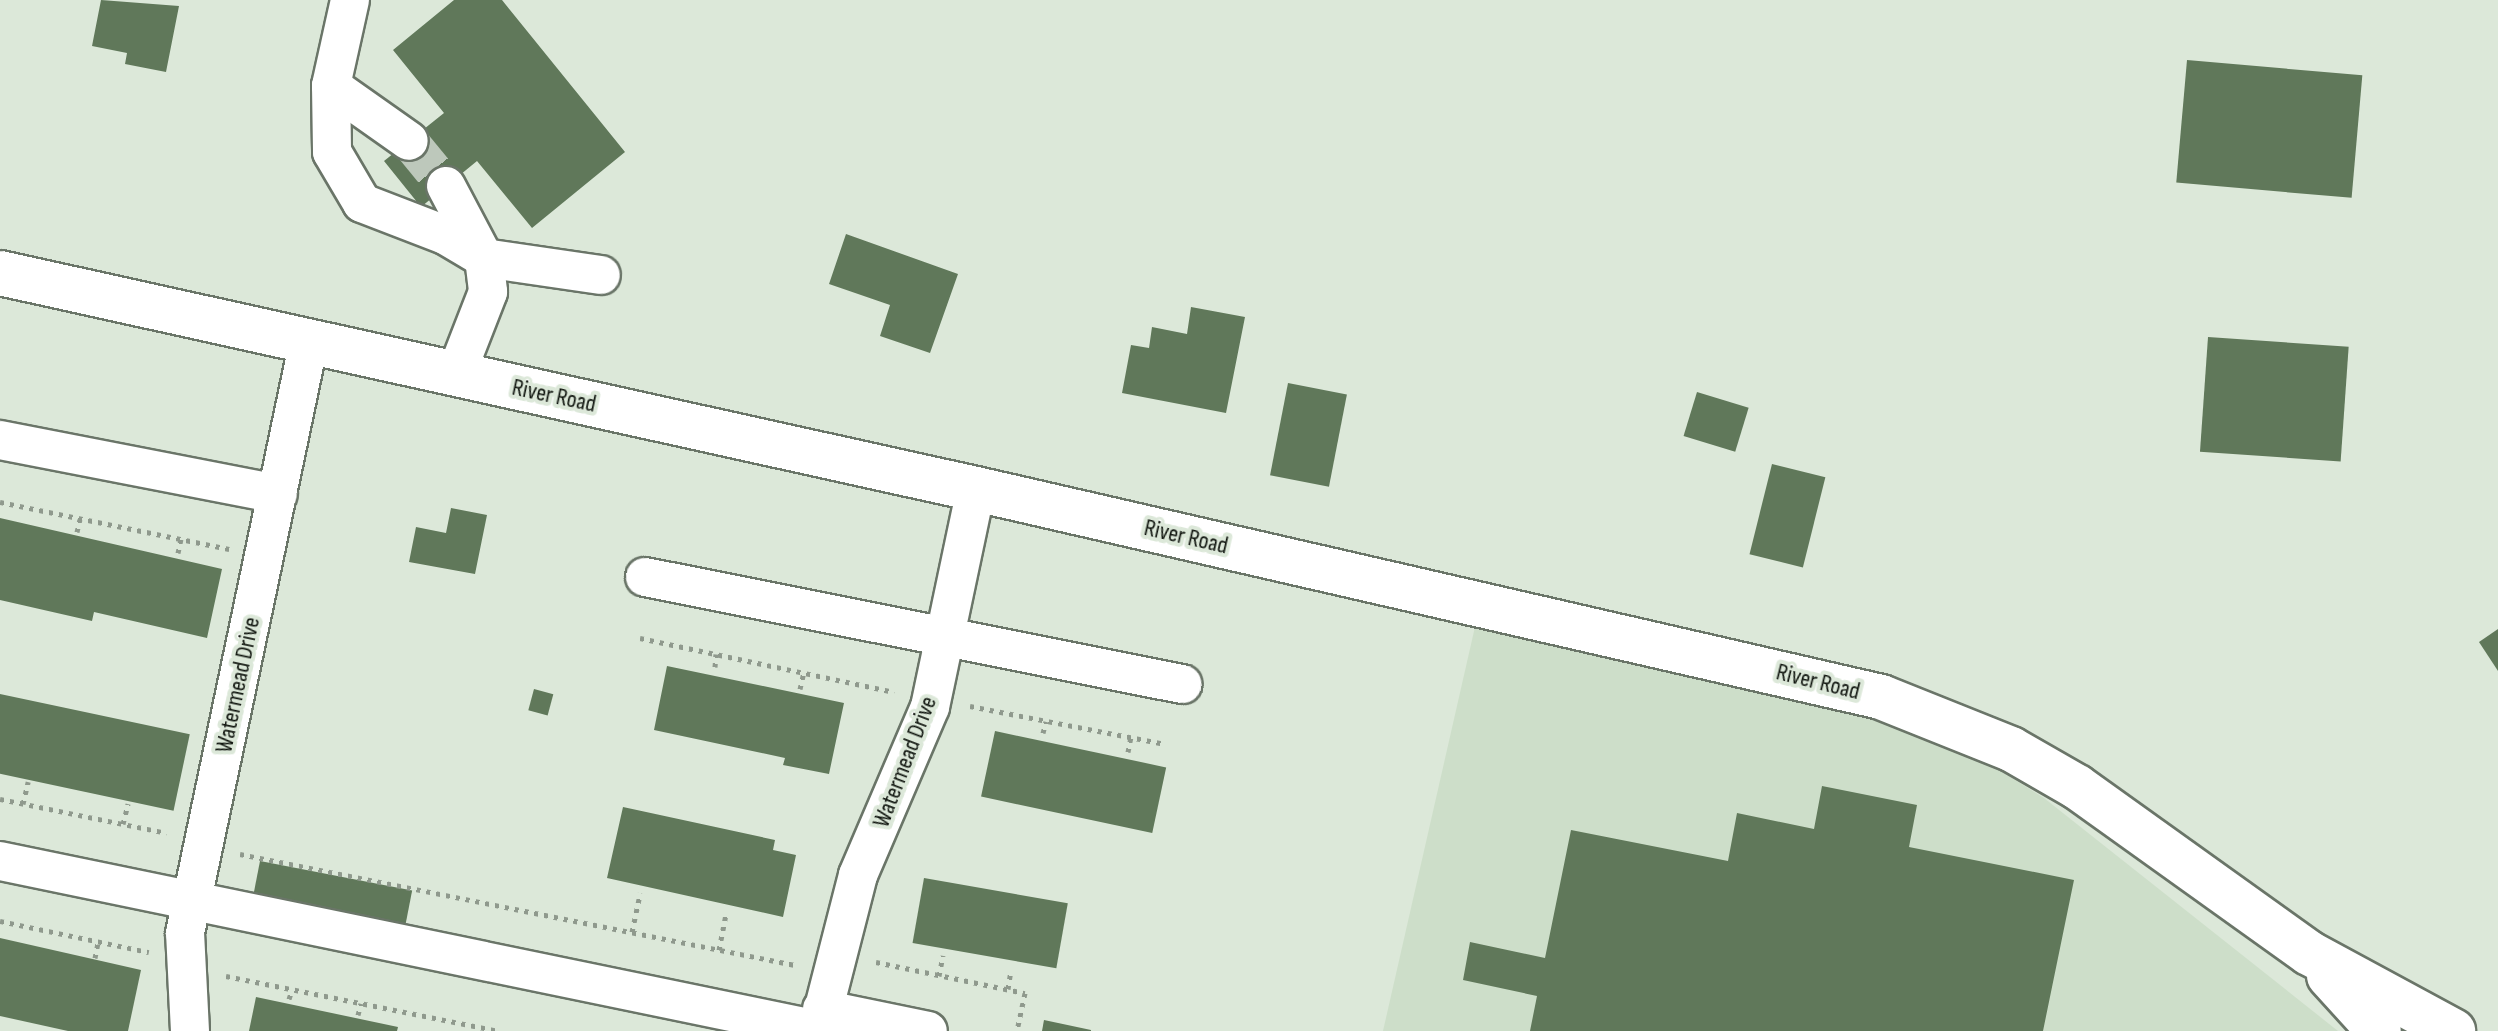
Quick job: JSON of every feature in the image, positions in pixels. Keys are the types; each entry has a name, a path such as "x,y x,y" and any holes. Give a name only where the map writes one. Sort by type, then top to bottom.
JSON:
{"main road":[{"name":"River Road","path":"0,273 976,489 1881,697 1948,720 2077,787 2309,953 2453,1031"},
{"name":"River Road","path":"2309,953 2379,1031"}],"street":[{"path":"350,0 331,86 332,152 362,203 445,235 484,258 601,275"},
{"path":"331,86 409,141"},
{"path":"446,186 484,258 488,292 456,374"},
{"name":"Watermead Drive","path":"190,1031 185,943 192,901 309,341"},
{"path":"0,440 278,494"},
{"name":"Watermead Drive","path":"819,1023 858,875 930,707 976,489"},
{"path":"645,577 1182,684"},
{"path":"0,861 819,1023 928,1031"}],"path":[{"path":"0,502 239,551"},
{"path":"77,532 80,519"},
{"path":"178,553 181,539"},
{"path":"640,638 907,694"},
{"path":"715,667 716,654"},
{"path":"800,689 804,672"},
{"path":"955,704 1165,744"},
{"path":"1043,733 1046,721"},
{"path":"1128,752 1131,737"},
{"path":"23,804 28,782"},
{"path":"0,799 180,836"},
{"path":"123,824 128,804"},
{"path":"227,852 805,967"},
{"path":"632,932 640,893"},
{"path":"719,950 726,913"},
{"path":"0,921 157,954"},
{"path":"95,958 98,942"},
{"path":"939,976 943,955"},
{"path":"872,962 1025,993 1017,1031"},
{"path":"1008,989 1011,970"},
{"path":"219,975 498,1031"},
{"path":"289,999 292,990"},
{"path":"358,1015 361,1003"}],"shaded area":[{"path":"1477,618 1838,703 1968,751 2044,798 2338,1031 1383,1031"}],"building":[{"path":"101,0 179,6 166,72 125,64 127,53 92,46"},
{"path":"454,0 502,0 625,152 532,228 477,161 421,207 384,161 444,113 393,50"},
{"path":"2187,60 2362,75 2352,198 2176,183"},
{"path":"846,234 958,274 930,353 880,336 890,305 829,284"},
{"path":"1191,307 1245,317 1226,413 1122,393 1131,345 1149,348 1152,327 1187,334"},
{"path":"2208,337 2349,347 2341,462 2200,452"},
{"path":"1288,383 1347,394 1329,487 1270,475"},
{"path":"1697,392 1749,408 1735,452 1684,436"},
{"path":"1772,464 1825,477 1803,568 1750,554"},
{"path":"451,508 487,515 475,574 409,562 416,527 446,533"},
{"path":"0,518 222,569 207,638 94,612 92,621 0,600"},
{"path":"2498,629 2498,671 2479,642"},
{"path":"667,666 844,703 829,774 783,765 785,758 654,730"},
{"path":"534,689 553,694 548,715 528,710"},
{"path":"0,694 190,734 174,811 0,774"},
{"path":"995,731 1166,767 1152,833 981,797"},
{"path":"1822,786 1917,805 1909,847 2074,880 2043,1031 1530,1031 1537,996 1463,980 1470,942 1545,958 1571,830 1728,861 1737,813 1814,829"},
{"path":"623,807 775,840 773,850 796,855 783,917 607,878"},
{"path":"260,861 412,891 405,929 253,899"},
{"path":"924,878 1068,903 1056,968 913,943"},
{"path":"0,938 141,970 128,1031 68,1031 0,1016"},
{"path":"256,997 398,1027 397,1031 249,1031"},
{"path":"1044,1020 1091,1030 1091,1031 1042,1031"}],"tunnel":[{"path":"409,141 446,186"}]}
